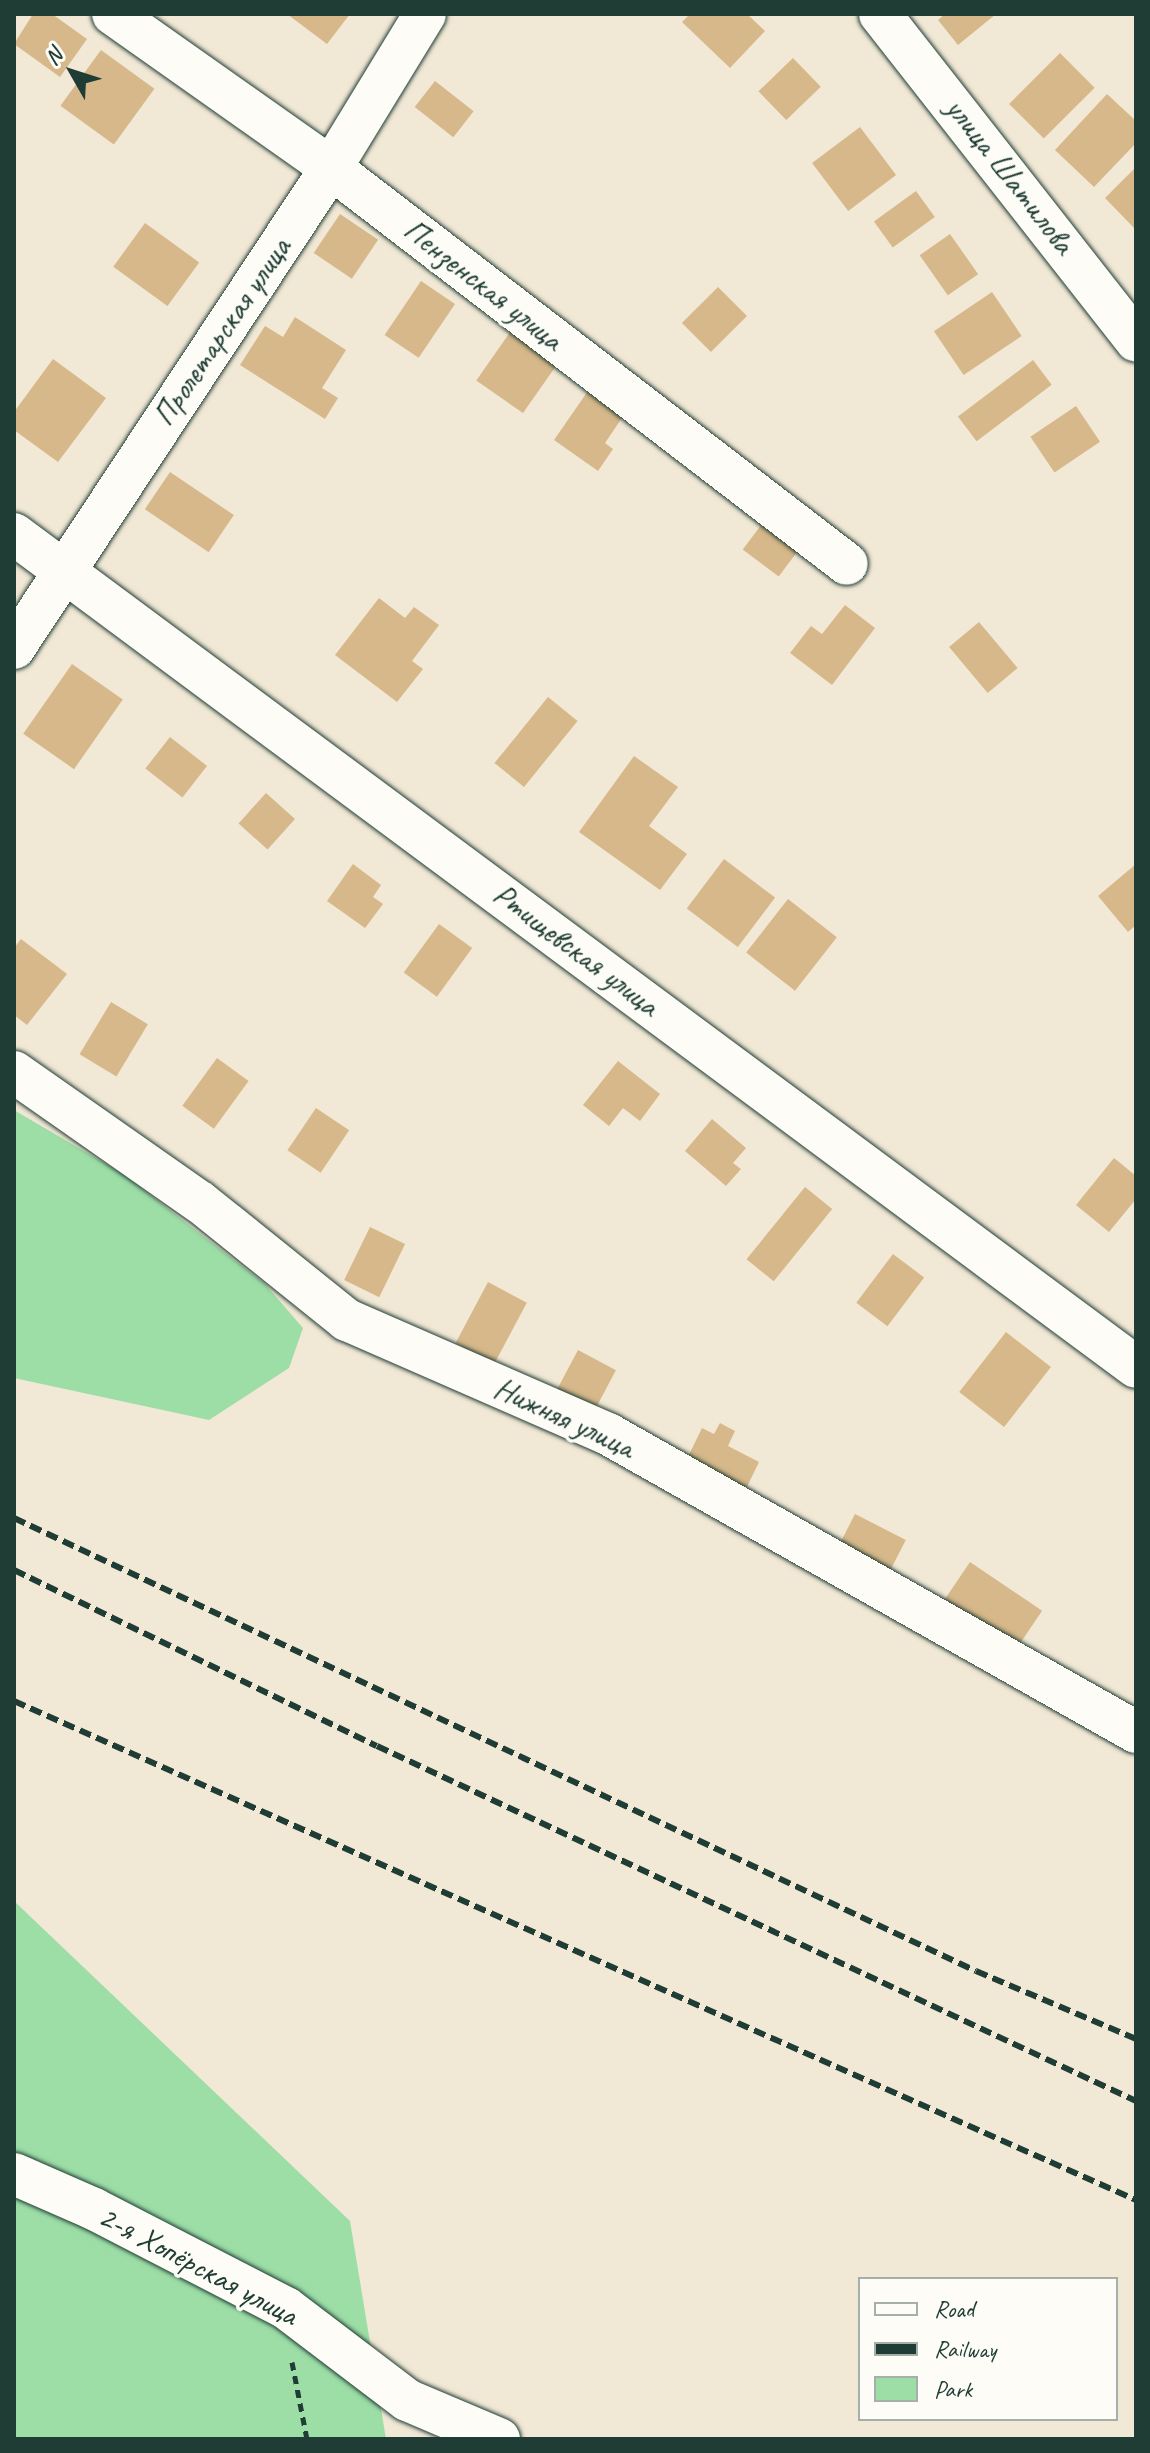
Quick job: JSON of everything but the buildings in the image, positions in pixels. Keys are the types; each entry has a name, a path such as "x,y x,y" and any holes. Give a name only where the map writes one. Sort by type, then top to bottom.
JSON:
{"street":[{"name":"Пензенская улица","path":"113,14 331,168 847,564"},
{"name":"Пролетарская улица","path":"14,648 331,168 425,14"},
{"name":"улица Шатилова","path":"880,14 1136,340"},
{"name":"Ртищевская улица","path":"14,534 64,568 1136,1367"},
{"name":"Нижняя улица","path":"14,1072 200,1202 347,1320 608,1434 1136,1732"},
{"name":"2-я Хопёрская улица","path":"14,2174 94,2209 286,2308 407,2400 499,2439"}],"path":[{"path":"286,2308 296,2397 307,2439"}],"green space":[{"path":"14,1110 123,1174 265,1284 303,1328 289,1368 209,1420 14,1378"},
{"path":"14,1901 350,2221 386,2439 14,2439"}],"railway":[{"path":"14,1518 976,1971 1136,2039"},
{"path":"14,1570 377,1746 1136,2101"},
{"path":"14,1701 1136,2200"}]}
